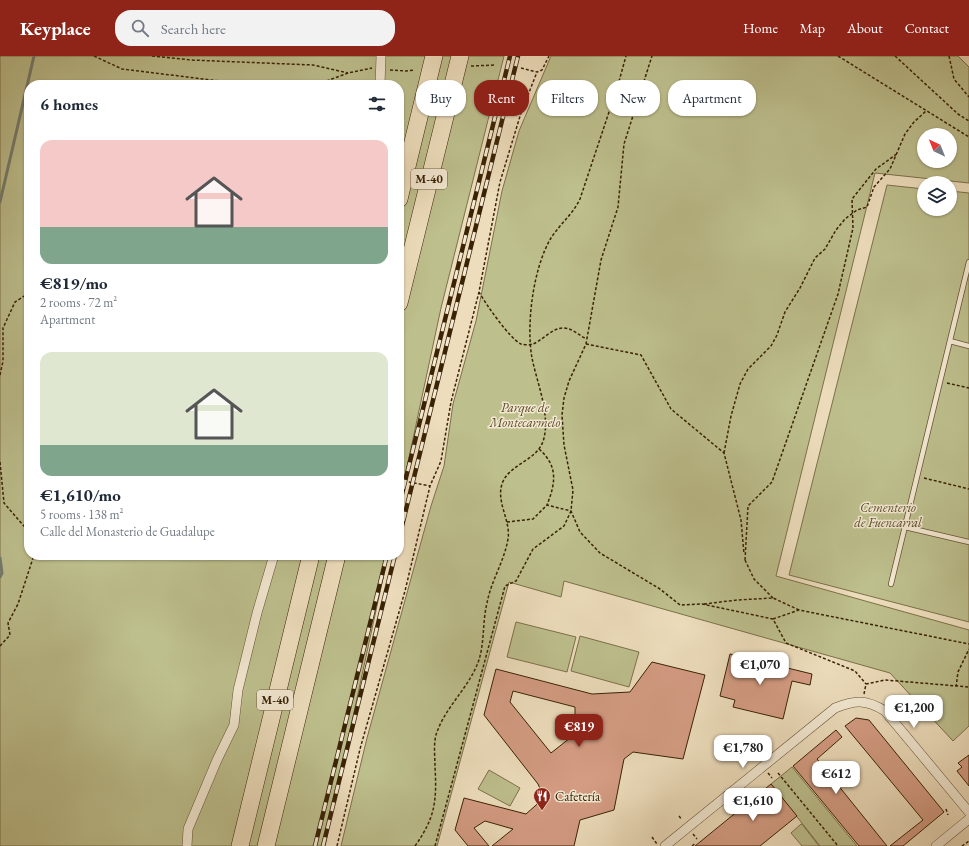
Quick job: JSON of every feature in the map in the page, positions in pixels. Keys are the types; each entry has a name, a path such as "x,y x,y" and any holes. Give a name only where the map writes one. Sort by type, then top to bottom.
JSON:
{"highway":[{"name":"M-40","path":"404,179 434,56"},
{"name":"M-40","path":"404,285 465,61"},
{"name":"M-40","path":"240,846 310,560"},
{"name":"M-40","path":"266,846 336,560"}],"street":[{"path":"380,80 381,56"},
{"path":"187,846 188,829 217,760 234,725 238,690 257,613 273,560"},
{"path":"665,846 677,842 835,708 855,701 874,704 885,711 969,812"},
{"path":"936,846 969,819"}],"lane":[{"path":"891,584 969,262"},
{"path":"950,341 969,346"},
{"path":"905,527 969,542"}],"path":[{"path":"94,56 122,69 211,80"},
{"path":"152,56 191,60 305,64 348,73 329,80"},
{"path":"521,68 536,72 542,70 549,56"},
{"path":"415,846 429,824 435,808 434,754 437,732 467,686 478,664 487,603 508,539 507,522 501,497 501,485 510,474 539,449 544,438 544,416 530,344 529,320 531,305 544,254 554,234 576,208 580,199 618,85 626,56"},
{"path":"652,56 624,144 618,207 601,260 586,344 569,381 562,415 564,445 573,490 572,511 580,532 600,553 660,589 680,605 774,598"},
{"path":"838,56 926,112 969,137"},
{"path":"895,56 958,114 969,121"},
{"path":"949,56 954,79 969,97"},
{"path":"465,61 496,65"},
{"path":"337,846 360,749 405,591 430,486 441,461 451,402 479,292 500,182 521,113 536,72"},
{"path":"926,112 914,122 905,134 890,169 874,187 867,207 857,210 852,214 836,230 825,249 814,258 800,288 785,312 777,335 771,346 748,369 740,384 732,410 724,453 742,520 745,560 754,579 774,598 799,610 969,644"},
{"path":"745,560 748,506 772,482 838,294 853,228 852,199 876,169 898,153"},
{"path":"479,292 486,306 514,338 521,343 530,344 563,328 572,329 587,339"},
{"path":"0,375 3,361 3,328 15,302 24,296"},
{"path":"586,344 641,355 671,409 724,453"},
{"path":"940,381 969,388"},
{"path":"507,522 533,519 547,505 552,492 553,468 549,459 539,449"},
{"path":"0,462 4,503 24,526"},
{"path":"917,477 969,489"},
{"path":"404,481 430,486"},
{"path":"547,505 572,511"},
{"path":"436,846 505,586 516,581 533,550 564,526 572,511"},
{"path":"0,646 10,635 8,623 18,604 32,560"},
{"path":"702,604 773,619 799,610"},
{"path":"773,619 786,643 856,671 866,684"},
{"path":"956,687 958,672 969,649"},
{"path":"866,684 884,680 969,687"},
{"path":"862,702 866,684"},
{"path":"778,773 838,846"},
{"path":"946,809 948,814"},
{"path":"652,837 659,846"},
{"path":"962,846 969,841"},
{"path":"692,846 696,843"}],"green space":[{"path":"0,56 504,56 498,80 474,80 474,116 489,116 441,308 404,481 404,80 24,80 24,560 387,560 325,846 0,846"},
{"name":"Parque de Montecarmelo","path":"551,56 958,56 969,67 969,183 957,182 957,176 917,176 917,177 875,173 776,576 969,630 969,726 953,741 890,673 564,581 561,597 509,582 437,846 341,846 367,738 431,506 444,466 453,404 476,321 502,191 519,131 525,116 529,116 529,108 537,89 537,116 598,116 598,80 541,80"},
{"name":"Cementerio de Fuencarral","path":"887,185 917,188 917,216 957,216 957,192 969,193 969,622 789,575"},
{"path":"516,622 576,637 567,672 507,657"},
{"path":"580,636 639,652 629,687 571,671"},
{"path":"792,767 857,846 820,846 771,784"},
{"path":"489,770 520,788 510,806 478,789"},
{"path":"801,824 819,846 802,846 791,833"}],"building":[{"path":"730,654 812,674 810,685 792,681 783,719 733,707 735,700 720,696"},
{"path":"652,662 705,675 683,759 633,752 624,759 614,810 580,820 574,846 492,846 513,829 485,821 474,828 489,846 468,846 455,830 464,798 526,814 544,798 538,784 484,715 496,669 592,694 630,692","holes":["513,691 575,707 575,734 551,753 510,702"]},
{"path":"856,718 869,720 944,812 903,846 890,846 923,820 845,726"},
{"path":"836,730 842,737 817,759 887,846 859,846 793,766"},
{"path":"969,755 969,786 957,771 962,767 958,763"},
{"path":"771,784 797,816 760,846 695,846"}],"waterway":[{"path":"28,80 34,56"},
{"path":"0,202 24,99"},
{"path":"0,558 2,573 0,577"}],"railway":[{"path":"404,486 510,56"},
{"path":"404,518 518,56"},
{"path":"315,846 386,560"},
{"path":"323,846 394,560"}],"place":[{"name":"Cafetería","path":"542,811"}]}
